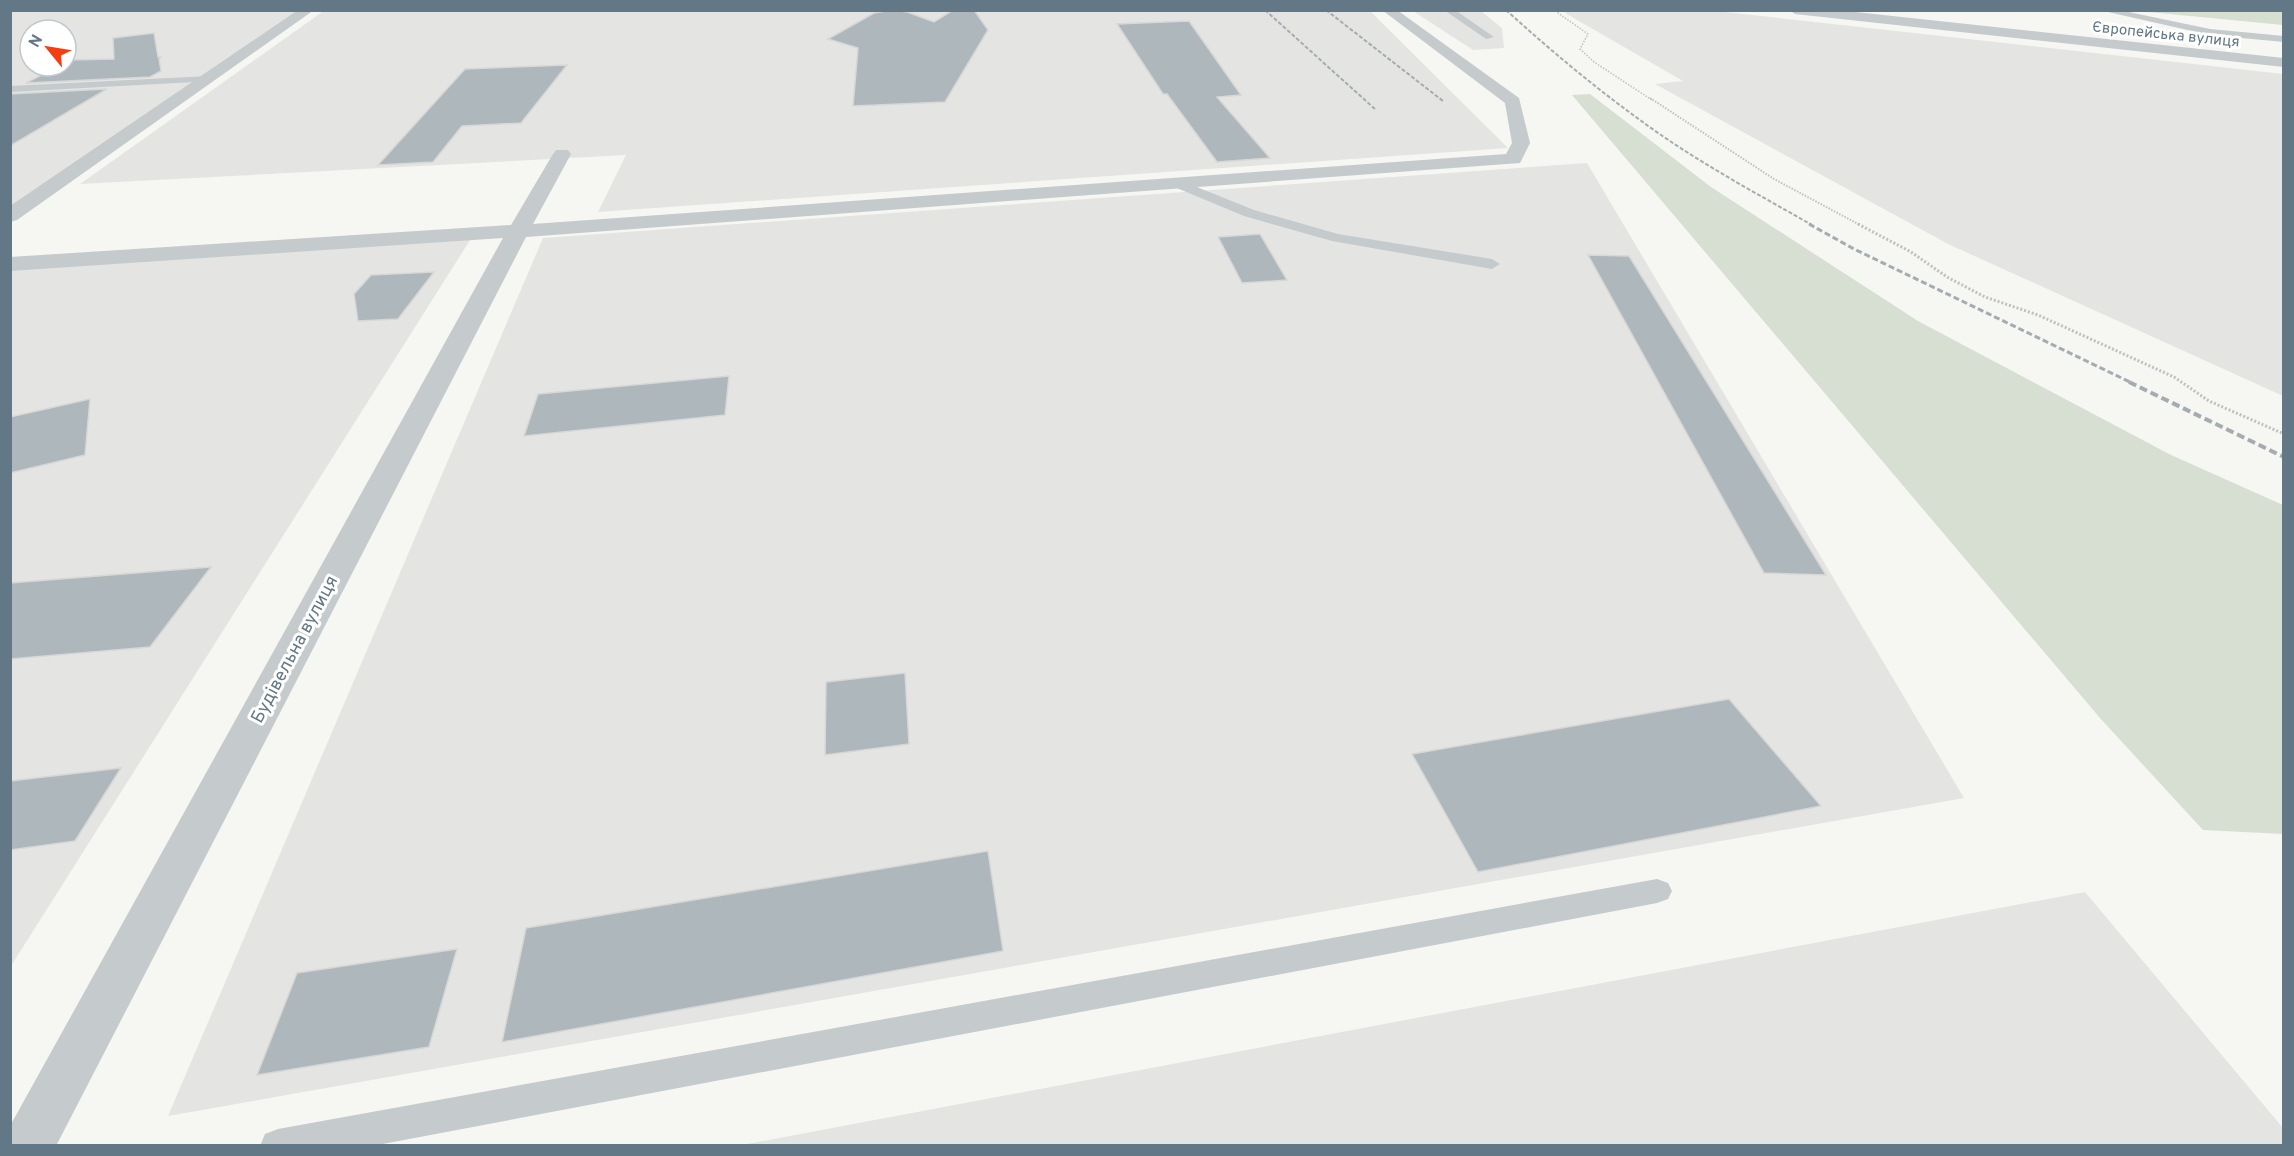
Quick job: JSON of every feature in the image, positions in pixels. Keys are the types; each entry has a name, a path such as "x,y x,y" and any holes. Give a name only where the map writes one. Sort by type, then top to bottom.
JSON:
{"street":[{"path":"10,216 308,10"},
{"path":"10,264 518,231 1513,159 1521,143 1513,101 1388,10"},
{"name":"Європейська вулиця","path":"1795,10 2283,63"},
{"name":"Будівельна вулиця","path":"28,1146 518,231 562,153"}],"lane":[{"path":"1448,10 1489,37"},
{"path":"2103,10 2210,32 2283,39"},
{"path":"10,89 209,79"},
{"path":"1177,183 1249,213 1337,238 1492,264"},
{"path":"278,1146 1657,891"}],"path":[{"path":"1560,10 1558,13 1588,34 1580,49 1594,62 1774,179 1911,252 1947,277 1985,297 2038,315 2174,376 2209,401 2283,434"}],"shaded area":[{"path":"325,10 1370,11 1508,148 598,212 626,155 80,184"},
{"path":"1568,10 1716,11 2283,74 2283,396 1948,244 1655,84 1683,81 1565,13"},
{"path":"11,11 300,11 11,208"},
{"path":"1413,11 1481,11 1502,28 1504,48 1473,50"},
{"path":"2138,11 2283,11 2283,25"},
{"path":"1590,94 1711,187 1918,321 2171,455 2283,505 2283,834 2203,830 2100,718 1572,95"},
{"path":"1587,163 1964,798 168,1116 543,238"},
{"path":"472,237 11,966 10,267"},
{"path":"2085,892 2283,1128 2283,1145 742,1145"}],"building":[{"path":"893,10 907,12 934,22 953,10 974,10 988,30 945,102 853,106 858,48 828,39 874,13"},
{"path":"1189,21 1241,95 1217,97 1270,158 1217,162 1167,94 1163,94 1117,24"},
{"path":"154,33 158,57 161,57 159,59 161,71 150,77 26,83 36,78 78,78 78,60 114,59 113,38"},
{"path":"567,65 521,123 462,126 433,162 378,165 465,69"},
{"path":"107,89 10,146 10,94"},
{"path":"1260,234 1287,280 1242,283 1218,237"},
{"path":"1588,255 1629,256 1826,575 1764,573"},
{"path":"434,272 398,319 358,321 354,294 371,275"},
{"path":"729,376 725,415 524,436 538,394"},
{"path":"90,399 85,455 10,473 10,417"},
{"path":"211,567 150,647 10,659 10,583"},
{"path":"905,673 909,744 825,755 826,682"},
{"path":"1729,699 1821,806 1478,872 1412,754"},
{"path":"121,768 75,841 10,850 10,781"},
{"path":"988,851 1003,951 502,1042 526,928"},
{"path":"457,949 429,1047 257,1075 297,973"}],"railway":[{"path":"1265,10 1376,110"},
{"path":"1326,10 1443,101"},
{"path":"1506,10 1588,81 1661,135 1724,175 1812,225"},
{"path":"1809,224 1854,249 2132,383"},
{"path":"2129,382 2284,457"}]}
